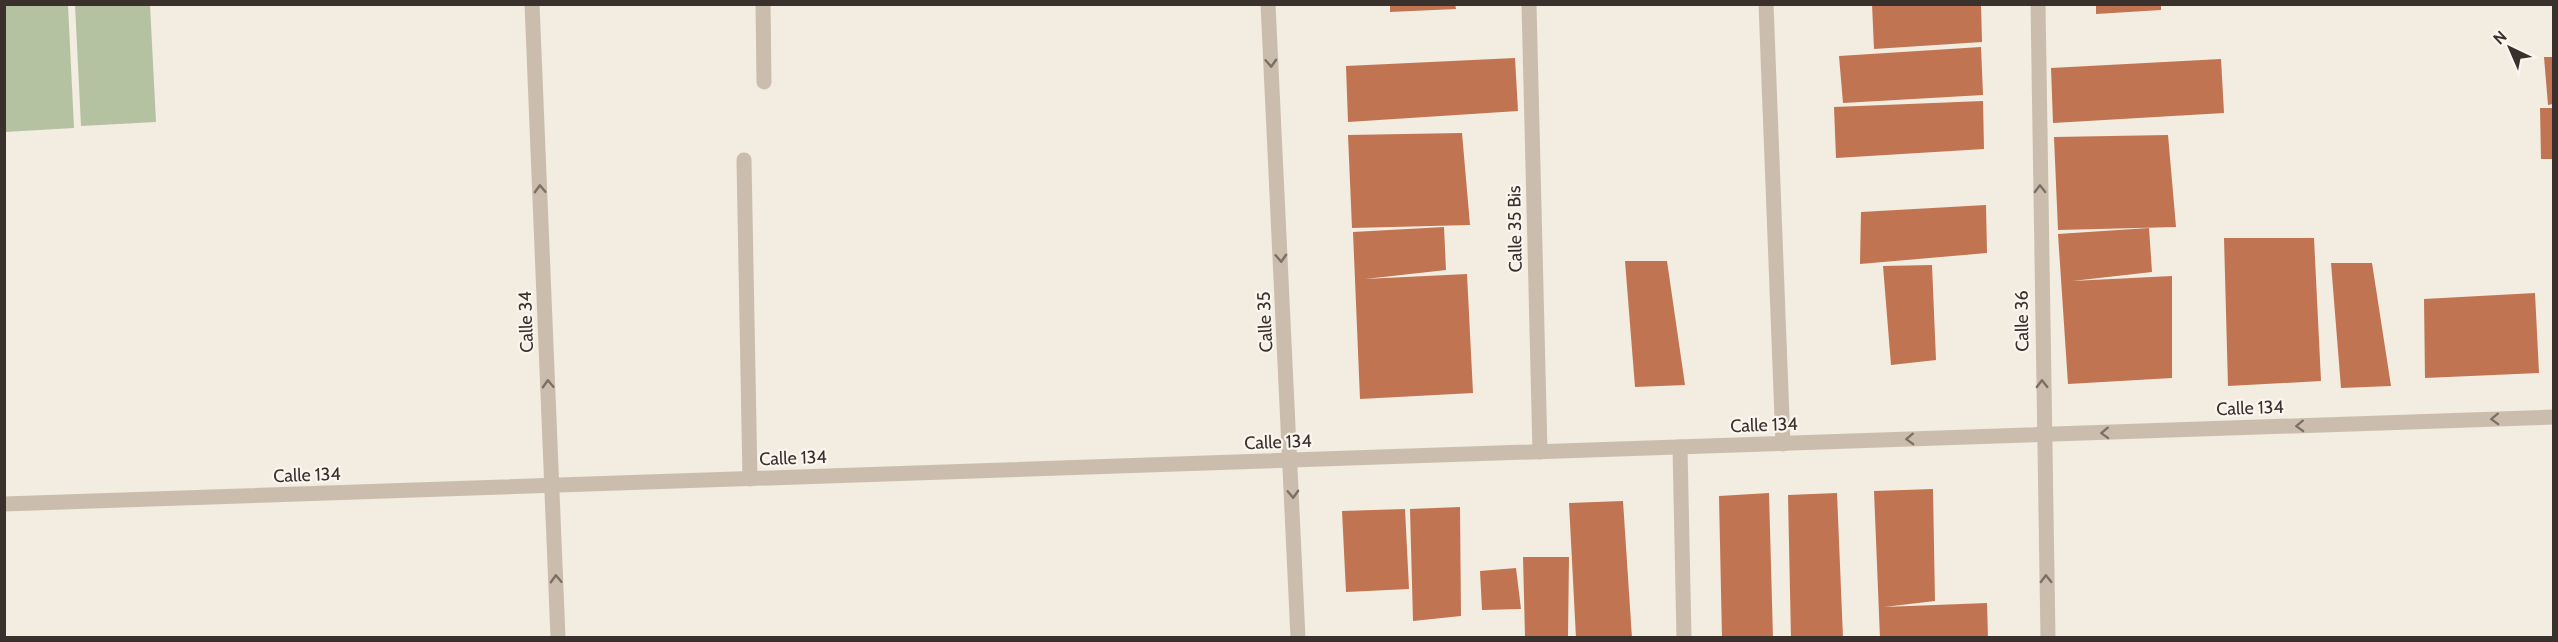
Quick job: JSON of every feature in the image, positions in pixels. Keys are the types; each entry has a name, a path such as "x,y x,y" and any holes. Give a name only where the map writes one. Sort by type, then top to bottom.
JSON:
{"street":[{"name":"Calle 34","path":"532,4 558,638"},
{"path":"763,4 764,82"},
{"name":"Calle 35","path":"1268,4 1292,461 1298,638"},
{"name":"Calle 35 Bis","path":"1528,4 1540,452"},
{"path":"1766,4 1782,444"},
{"name":"Calle 36","path":"2038,4 2048,638"},
{"path":"744,160 750,478"},
{"name":"Calle 134","path":"4,504 2553,417"},
{"path":"1680,447 1684,638"}],"green space":[{"path":"5,4 68,5 74,128 5,132"},
{"path":"75,5 150,5 156,122 81,126"}],"building":[{"path":"1390,4 1455,4 1456,9 1390,12"},
{"path":"1872,4 1981,4 1982,42 1874,49"},
{"path":"2096,4 2161,4 2161,10 2096,14"},
{"path":"1981,47 1983,95 1843,103 1839,56"},
{"path":"2544,57 2553,57 2553,104 2548,105"},
{"path":"1515,58 1518,111 1348,122 1346,66"},
{"path":"2221,59 2224,113 2053,123 2051,68"},
{"path":"1983,101 1984,149 1836,158 1834,107"},
{"path":"2540,108 2553,108 2553,159 2541,159"},
{"path":"1462,133 1470,225 1352,228 1348,135"},
{"path":"2168,135 2176,227 2058,230 2054,137"},
{"path":"1986,205 1987,253 1860,264 1861,212"},
{"path":"1444,227 1446,270 1365,279 1467,274 1473,393 1360,399 1353,232"},
{"path":"2149,228 2152,272 2072,281 2172,276 2172,378 2068,384 2058,234"},
{"path":"2224,238 2314,238 2321,381 2228,386"},
{"path":"1625,261 1667,261 1685,385 1635,387"},
{"path":"2331,263 2372,263 2391,386 2341,388"},
{"path":"1932,265 1936,360 1891,365 1883,266"},
{"path":"2535,293 2539,373 2425,378 2424,299"},
{"path":"1933,489 1935,601 1884,607 1987,603 1988,638 1880,638 1874,491"},
{"path":"1769,493 1773,638 1722,638 1719,496"},
{"path":"1837,493 1843,638 1791,638 1788,495"},
{"path":"1623,501 1632,638 1576,638 1569,503"},
{"path":"1460,507 1461,616 1413,621 1410,509"},
{"path":"1405,509 1409,589 1346,592 1342,511"},
{"path":"1523,557 1569,557 1568,636 1525,637"},
{"path":"1516,568 1521,609 1482,610 1480,571"}]}
